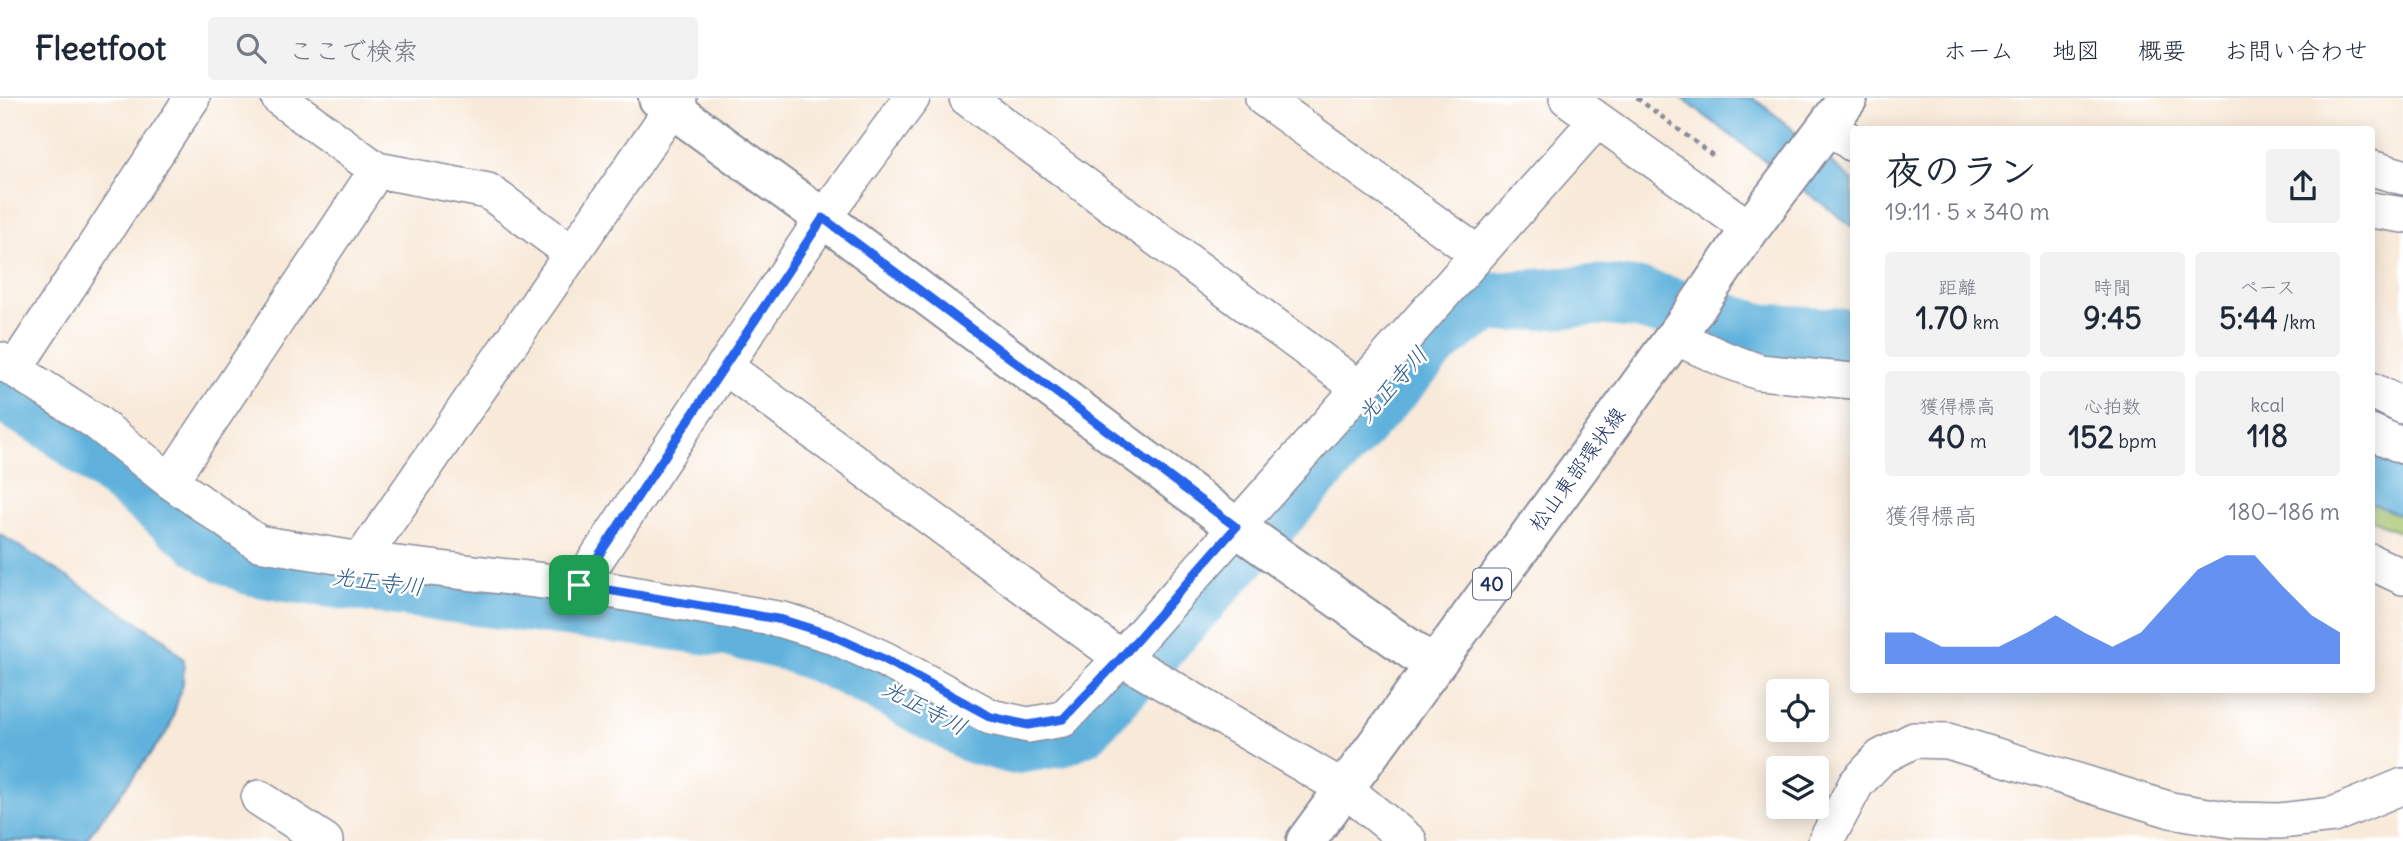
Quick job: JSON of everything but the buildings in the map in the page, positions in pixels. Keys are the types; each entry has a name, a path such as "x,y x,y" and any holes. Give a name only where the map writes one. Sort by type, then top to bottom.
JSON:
{"street":[{"path":"192,98 8,364 96,422 170,481 258,543 361,560 579,585 783,620 831,635 884,659 991,717 1028,725 1063,719 1121,658 1597,120"},
{"path":"279,98 377,170 488,191 572,253"},
{"path":"579,585 823,218 912,98"},
{"path":"967,98 1359,388"},
{"path":"1262,98 1478,254"},
{"path":"1567,98 1597,120 1759,217"},
{"path":"361,560 572,253 670,102 1236,527 1433,664"},
{"name":"松山東部環状線","path":"1306,841 1433,664 1685,324 1759,217 1838,125"},
{"path":"2375,169 2403,177"},
{"path":"170,481 377,170"},
{"path":"2375,211 2403,215"},
{"path":"1685,324 1724,359 1759,372 1850,381"},
{"path":"724,366 1121,658 1345,789 1409,841"},
{"path":"2375,392 2403,406"},
{"path":"2375,434 2403,446"},
{"path":"2375,564 2403,577"},
{"path":"1826,841 1856,783 1881,757 1914,740 1948,741 2171,810 2232,820 2280,821 2333,815 2403,786"},
{"path":"259,798 325,841"}],"green space":[{"path":"2375,505 2403,516 2403,534 2375,521"}],"water":[{"path":"1681,98 1753,98 1850,178 1850,225"},
{"path":"2375,455 2403,467 2403,516 2375,505"},
{"path":"0,534 164,639 184,660 183,683 169,729 85,841 0,841"}],"waterway":[{"name":"光正寺川","path":"0,390 60,425 216,548 252,565 289,572 730,627 789,641 831,657 976,734 1014,744 1057,737 1082,726 1433,339 1459,318 1486,303 1602,295 1641,299 1761,334 1850,339"}],"route":[{"path":"823,218 1236,527 1121,658 1063,719 1028,725 991,717 884,659 831,635 783,620 579,585 823,218"}]}
